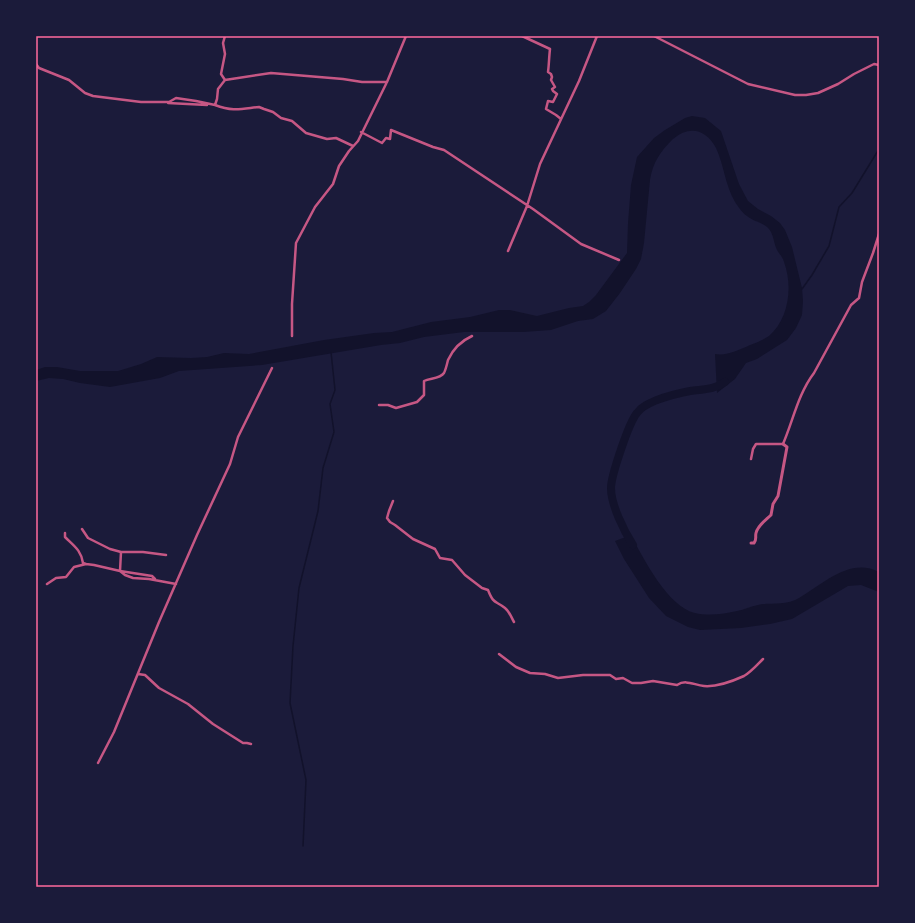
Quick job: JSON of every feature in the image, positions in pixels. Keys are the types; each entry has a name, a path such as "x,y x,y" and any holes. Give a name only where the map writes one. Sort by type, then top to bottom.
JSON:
{"street":[{"path":"225,36 223,43 225,54 221,74 225,80"},
{"path":"292,336 292,304 296,243 312,212 333,184 339,166 353,146 358,142 387,82 406,36"},
{"path":"522,36 550,49 548,72 551,74 551,80 555,87 552,89 553,92 557,94 552,102 548,101 546,109 561,119"},
{"path":"508,251 527,206 540,164 598,36"},
{"path":"654,36 748,84 795,95 818,93 838,84 874,64 879,65"},
{"path":"36,64 39,68 69,80 85,93 93,96 142,102 169,102 176,98 196,101 209,105"},
{"path":"214,105 217,99 218,89 225,80 271,73 362,82 387,82"},
{"path":"156,102 189,105 214,105 228,110 259,107 273,112 281,118 292,120 306,133 327,139 336,138 353,146"},
{"path":"362,132 382,143 386,138 390,139 391,130 444,150 581,244 619,260"},
{"path":"783,444 791,426 794,412 808,382 850,305 859,298 862,282 874,253 879,234"},
{"path":"379,404 396,408 417,402 424,395 424,382 430,378 440,377 444,372 453,351 464,340 472,336"},
{"path":"98,763 114,732 176,584 230,464 238,437 272,368"},
{"path":"751,459 753,449 756,444 783,444 787,447 778,496 773,504 771,515 765,519 756,533 756,540 751,543"},
{"path":"393,501 387,518 390,522 413,539 434,549 440,558 452,560 465,575 482,588 488,590 495,603 505,608 510,613 514,622"},
{"path":"82,529 88,538 110,550 166,555"},
{"path":"65,534 65,537 75,545 82,556 83,563 86,564"},
{"path":"120,571 121,552"},
{"path":"47,584 56,578 66,577 74,567 86,564 152,576 155,580"},
{"path":"120,571 133,578 176,584"},
{"path":"499,654 516,667 530,673 545,674 558,678 582,675 610,675 616,679 623,678 632,683 641,683 653,680 677,685 681,682 689,682 694,685 706,686 718,685 744,676 763,660"},
{"path":"138,674 145,676 159,688 188,704 213,724 243,743 251,744"}],"shaded area":[{"path":"692,116 705,118 721,131 739,184 748,201 780,223 785,230 792,247 802,288 802,315 796,328 787,340 757,359 746,363 735,379 717,393 715,354 733,352 760,341 769,336 776,329 785,311 788,281 787,271 782,257 777,250 771,232 763,224 745,215 740,209 729,189 716,148 707,137 697,131 685,132 673,139 664,148 655,163 650,180 641,259 620,293 606,311 593,319 578,321 551,330 523,332 464,332 424,337 400,343 262,365 179,371 160,378 110,387 63,379 49,378 36,381 36,370 45,367 57,367 80,371 118,371 157,357 191,358 207,357 224,353 249,354 324,340 392,332 431,322 470,317 499,310 510,310 537,316 583,306 596,295 627,253 631,185 637,157 654,138 685,118"},
{"path":"631,535 649,568 666,592 675,602 685,609 695,613 722,614 763,604 789,602 799,598 837,574 858,568 868,568 879,572 879,592 861,585 848,586 792,619 741,628 700,630 688,627 666,616 649,598 624,559 615,541"}],"waterway":[{"path":"802,289 829,246 839,207 852,193 879,149"},
{"path":"303,846 306,780 290,703 293,646 299,588 318,511 323,468 334,432 330,404 335,390 331,352"},
{"path":"633,545 616,510 611,488 621,449 634,418 641,408 657,400 690,391 713,388 725,382"}]}
